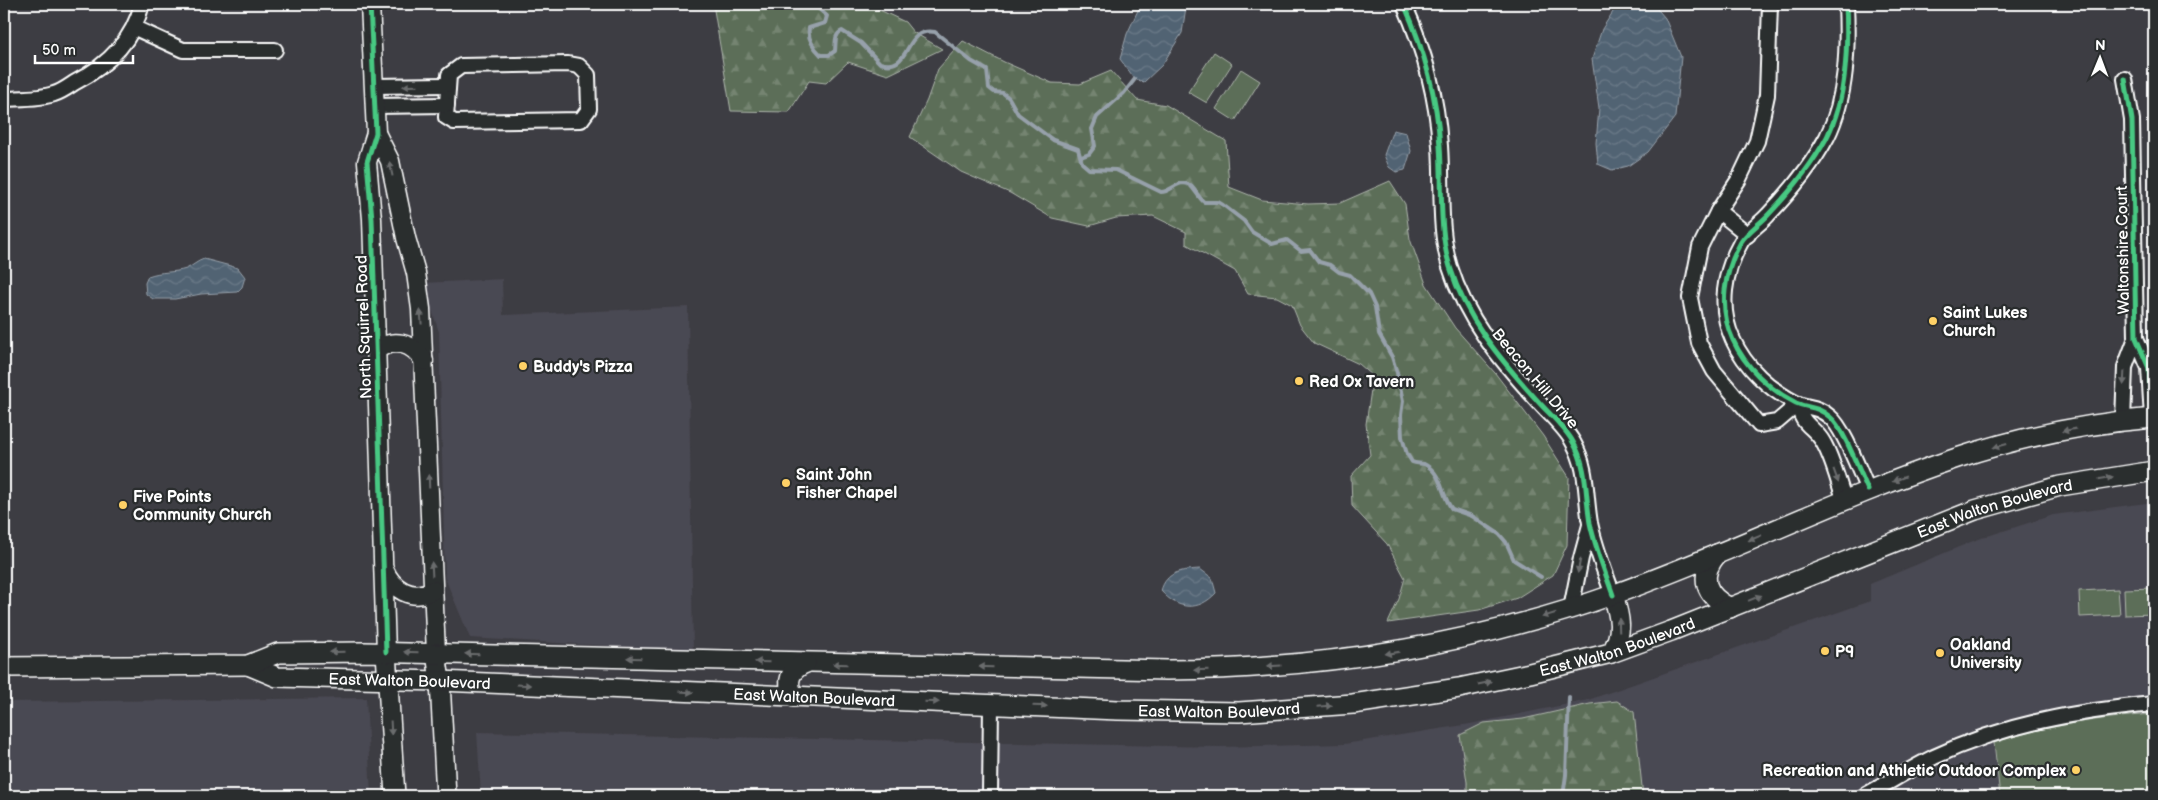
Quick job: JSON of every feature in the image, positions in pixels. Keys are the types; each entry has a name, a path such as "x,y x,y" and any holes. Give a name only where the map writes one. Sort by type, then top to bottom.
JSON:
{"main road":[{"name":"East Walton Boulevard","path":"4,667 248,665 278,653 386,652 1167,670 1298,665 1381,654 1448,642 1571,608 1613,595 1717,554 1868,490 1985,450 2076,428 2153,418"},
{"name":"East Walton Boulevard","path":"248,665 277,677 440,681 1169,712 1292,709 1389,700 1530,673 1611,653 1730,608 1975,510 2060,486 2154,471"},
{"path":"1717,554 1707,568 1706,583 1712,596 1730,608"},
{"path":"1611,653 1617,644 1621,627 1613,595"},
{"name":"North Squirrel Road","path":"386,652 395,796"},
{"name":"North Squirrel Road","path":"436,653 440,681 446,796"},
{"path":"794,697 790,688 790,678 794,669 806,663"}],"street":[{"path":"4,99 54,94 88,76 109,61 135,28 142,4"},
{"name":"North Squirrel Road","path":"370,4 376,134 367,162 376,350 386,652"},
{"name":"Beacon Hill Drive","path":"1404,4 1417,36 1436,106 1440,148 1442,222 1449,266 1462,299 1475,323 1502,361 1572,440 1583,461 1590,524 1613,595"},
{"path":"1770,4 1768,94 1757,141 1739,179 1718,211 1700,247 1690,298 1699,343 1714,371 1759,425 1777,422 1798,404"},
{"path":"1846,4 1846,71 1828,135 1808,170 1742,240 1731,264 1725,286 1724,314 1733,340 1747,364 1774,389 1798,404 1814,406 1837,423 1868,490"},
{"path":"135,28 183,50 275,50"},
{"path":"568,64 579,66 588,75 589,109 581,120 454,122 446,117 448,105 447,85 449,74 461,66 568,64"},
{"name":"Waltonshire Court","path":"2124,421 2125,367 2136,338 2132,120 2125,79"},
{"path":"373,86 447,85"},
{"path":"374,106 448,105"},
{"name":"North Squirrel Road","path":"376,134 390,161 399,207 416,273 421,309 436,653"},
{"path":"370,204 379,199 386,199 399,207"},
{"path":"1718,211 1748,235"},
{"name":"Waltonshire Court","path":"2136,338 2149,368 2153,418"},
{"path":"376,350 390,343 404,344 413,347 424,360"},
{"path":"1798,404 1800,414 1806,425 1817,434 1826,449 1845,501"},
{"path":"1826,449 1844,440"},
{"name":"Beacon Hill Drive","path":"1571,608 1590,524"},
{"path":"384,569 392,584 406,592 420,595 433,590"},
{"path":"990,796 991,704"},
{"path":"1868,795 1934,757 2002,730 2061,715 2154,704"}],"shaded area":[{"path":"502,279 503,315 688,307 693,651 470,638 445,578 439,332 423,283"},
{"name":"Oakland University","path":"2154,502 2154,796 481,796 477,732 1218,747 1344,744 1470,724 1588,700 1870,601 1870,584 1978,539 2053,515"},
{"path":"366,698 371,796 4,796 4,702"}],"green space":[{"path":"713,4 867,4 905,22 913,32 942,49 888,75 848,62 826,83 809,81 789,112 731,111"},
{"path":"963,41 1052,83 1080,84 1111,71 1137,100 1166,105 1226,141 1229,187 1262,200 1308,204 1340,203 1390,181 1405,204 1410,239 1426,284 1455,328 1495,373 1543,436 1569,477 1567,545 1553,575 1517,598 1479,610 1388,623 1399,599 1405,578 1387,544 1352,506 1351,476 1370,455 1366,424 1373,376 1359,364 1314,343 1300,325 1292,305 1277,297 1248,294 1235,271 1186,244 1186,232 1153,216 1116,218 1089,226 1052,218 1010,193 961,172 910,137 927,100 938,69"},
{"path":"1214,52 1232,64 1207,103 1188,92"},
{"path":"1241,69 1260,81 1235,121 1216,109"},
{"path":"2154,588 2154,614 2125,615 2124,589"},
{"path":"2118,589 2120,615 2080,617 2079,591"},
{"path":"1617,701 1634,712 1643,796 1467,796 1467,782 1460,735 1484,723 1523,719 1590,704"},
{"name":"Recreation and Athletic Outdoor Complex","path":"2154,714 2154,796 2000,796 1994,743 2033,731 2073,723"}],"water":[{"path":"1143,4 1184,4 1186,7 1182,33 1162,65 1144,82 1135,79 1120,59 1127,34 1140,6"},
{"path":"1618,4 1653,4 1665,18 1681,57 1675,117 1648,152 1628,166 1612,170 1598,164 1596,143 1599,108 1592,59 1602,29"},
{"path":"1393,130 1406,133 1411,151 1405,170 1396,172 1389,167 1384,155"},
{"path":"204,259 238,268 245,277 242,287 237,292 201,294 175,299 153,299 146,294 145,283 148,276 186,269"},
{"path":"1200,569 1212,578 1216,593 1202,603 1195,606 1181,605 1174,602 1161,591 1167,579 1176,573"}],"waterway":[{"path":"813,4 827,16 825,23 809,28 812,43 821,55 829,55 835,51 837,37 839,32 842,31 861,43 880,63 890,64 898,62 917,36 925,32 935,32 971,61 987,70 989,88 994,92 1003,93 1009,98 1018,114 1053,140 1078,149 1082,163 1089,169 1116,170 1161,192 1179,184 1187,184 1191,186 1204,202 1218,202 1223,205 1244,221 1252,232 1272,244 1287,240 1301,251 1310,250 1319,262 1350,275 1369,294 1375,307 1379,334 1392,357 1403,401 1401,415 1402,437 1407,454 1412,462 1424,464 1435,473 1452,509 1472,516 1499,534 1506,542 1514,560 1541,577"},
{"path":"1081,157 1089,154 1095,146 1092,129 1097,117 1124,93 1135,79"},
{"path":"1563,796 1566,775 1569,697"}],"cycle path":[{"path":"370,4 376,133 367,162 372,219 386,652"},
{"path":"1404,4 1418,38 1433,91 1440,146 1442,222 1450,267 1465,304 1485,337 1510,369 1561,425 1578,452 1584,471 1592,532 1613,595"},
{"path":"1846,4 1845,72 1834,122 1821,148 1800,178 1741,242 1730,265 1724,303 1728,328 1744,359 1759,377 1786,398 1801,405 1817,409 1830,417 1846,440 1868,490"},
{"path":"2125,79 2132,120 2136,338 2149,368 2152,418"}],"place":[{"name":"Saint Lukes Church","path":"1933,321"},
{"name":"Buddy's Pizza","path":"523,366"},
{"name":"Red Ox Tavern","path":"1299,381"},
{"name":"Saint John Fisher Chapel","path":"786,483"},
{"name":"Five Points Community Church","path":"123,505"},
{"name":"P9","path":"1825,651"},
{"name":"Oakland University","path":"1940,653"},
{"name":"Recreation and Athletic Outdoor Complex","path":"2076,770"}]}
